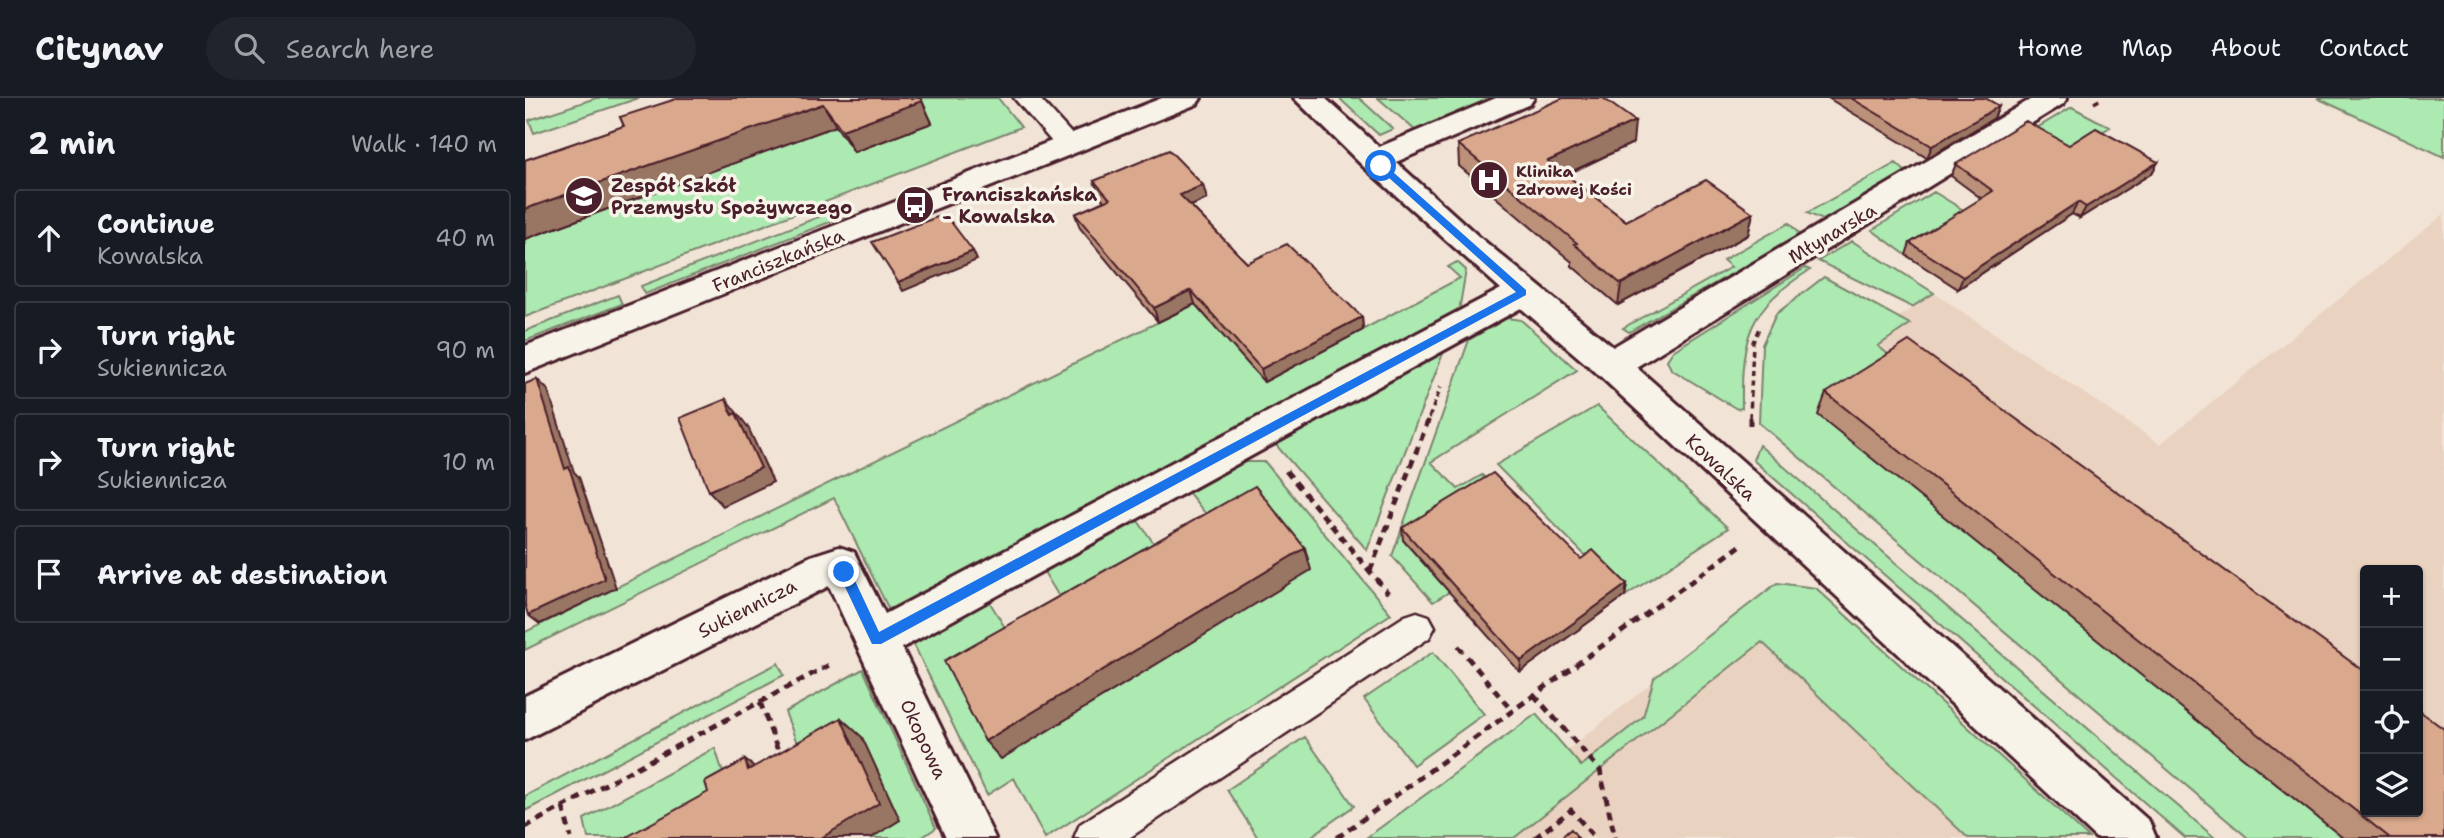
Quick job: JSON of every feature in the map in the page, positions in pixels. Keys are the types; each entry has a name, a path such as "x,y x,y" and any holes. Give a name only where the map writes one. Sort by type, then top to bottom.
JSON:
{"street":[{"name":"Franciszkańska","path":"525,360 1187,98"},
{"name":"Kowalska","path":"1308,98 1523,292 1611,365 1777,519 2132,838"},
{"path":"1374,160 1520,98"},
{"name":"Młynarska","path":"1611,365 2053,98"},
{"path":"877,640 1523,292"},
{"name":"Sukiennicza","path":"525,719 826,568 839,564 877,640"},
{"name":"Okopowa","path":"877,640 971,838"}],"lane":[{"path":"1026,98 1068,145"},
{"path":"1094,838 1417,628"}],"path":[{"path":"1370,572 1465,323"},
{"path":"1256,436 1417,628 1433,616 1512,711"},
{"path":"1337,838 1777,519"},
{"path":"525,827 877,640"},
{"path":"1534,695 1600,770 1615,838"},
{"path":"760,702 784,766"},
{"path":"563,807 571,838"},
{"path":"1535,838 1571,810 1595,838"}],"shaded area":[{"path":"2444,214 2444,838 2278,838 1771,403 1934,293 2160,444"},
{"path":"1777,583 1816,588 2089,838 1457,838"}],"green space":[{"path":"596,98 639,98 534,133 529,120"},
{"path":"912,98 998,98 1021,127 525,317 525,239"},
{"path":"1339,98 1359,98 1393,129 1379,135"},
{"path":"1378,98 1495,98 1416,131"},
{"path":"2317,98 2444,98 2444,157"},
{"path":"2072,107 2110,127 2045,168 1973,166"},
{"path":"1896,163 1907,173 1825,221 1807,213"},
{"path":"1934,192 1970,214 1906,255 1872,230"},
{"path":"844,207 848,215 645,294 641,286"},
{"path":"1789,223 1800,235 1629,332 1623,328 1731,267 1723,260"},
{"path":"1852,241 1934,293 1912,307 1818,261"},
{"path":"1457,262 1466,270 1458,317 892,616 834,498 525,650 525,632 1195,304 1264,382 1460,278 1448,267"},
{"path":"1805,268 1810,270 1773,298 1752,327 1743,362 1742,408 1737,409 1671,369 1667,360 1673,351"},
{"path":"1824,277 1910,324 1878,346 1899,363 2343,838 2248,838 1759,423 1762,345 1776,314"},
{"path":"618,295 622,304 525,341 525,331"},
{"path":"1507,318 1521,320 1577,370 1431,462 1458,489 1482,475 1493,485 1403,540 1449,592 1433,602 1392,556 1469,340"},
{"path":"1444,351 1367,550 1276,445"},
{"path":"1597,406 1728,528 1625,596 1496,465"},
{"path":"1759,445 2215,838 2185,838 1753,460"},
{"path":"1245,462 1265,462 1391,614 1045,838 1014,778 987,795 913,643 989,601 1013,641 1221,533 1189,493"},
{"path":"1138,521 1168,563 1072,618 1044,572"},
{"path":"1777,583 1816,588 2089,838 1968,838 1762,642 1514,838 1366,838 1536,714 1581,766 1643,717 1654,678"},
{"path":"1433,652 1484,714 1413,765 1364,699"},
{"path":"778,663 784,675 525,811 525,796"},
{"path":"863,669 936,828 921,838 871,838 807,769 785,712"},
{"path":"1305,737 1354,806 1309,838 1258,838 1227,790"},
{"path":"715,748 735,809 684,838 588,838 584,819"}],"building":[{"path":"679,98 920,98 922,101 842,130 823,104 525,209 525,160 624,126 620,117"},
{"path":"1563,98 1603,98 1635,121 1548,161 1626,221 1706,180 1753,213 1621,284 1574,244 1577,243 1458,144"},
{"path":"1851,98 1985,98 1999,106 1932,146"},
{"path":"2026,121 2069,145 2096,128 2158,162 2086,207 2078,202 1963,277 1910,243 1993,191 1956,164"},
{"path":"1169,150 1203,185 1180,195 1247,263 1287,244 1362,317 1261,369 1191,290 1154,308 1075,214 1110,199 1094,181"},
{"path":"945,214 973,251 898,282 872,242"},
{"path":"1909,341 2360,668 2360,814 1826,393"},
{"path":"537,379 565,469 569,467 605,579 528,615 525,605 525,384"},
{"path":"726,399 732,415 736,413 761,468 709,491 680,418"},
{"path":"1493,473 1581,559 1593,550 1627,584 1521,661 1402,528"},
{"path":"1255,486 1305,548 985,741 944,661"},
{"path":"2423,714 2444,729 2444,838 2390,838 2363,817 2423,817"},
{"path":"841,718 879,803 821,838 625,838 708,792 705,782 745,760 748,770"},
{"path":"1571,829 1578,838 1560,838"}],"place":[{"name":"Klinika Zdrowej Kości","path":"1489,180"},
{"name":"Zespół Szkół Przemysłu Spożywczego","path":"584,196"},
{"name":"Franciszkańska - Kowalska","path":"915,205"}],"route":[{"path":"844,572 877,640 1523,292 1381,166"}]}
